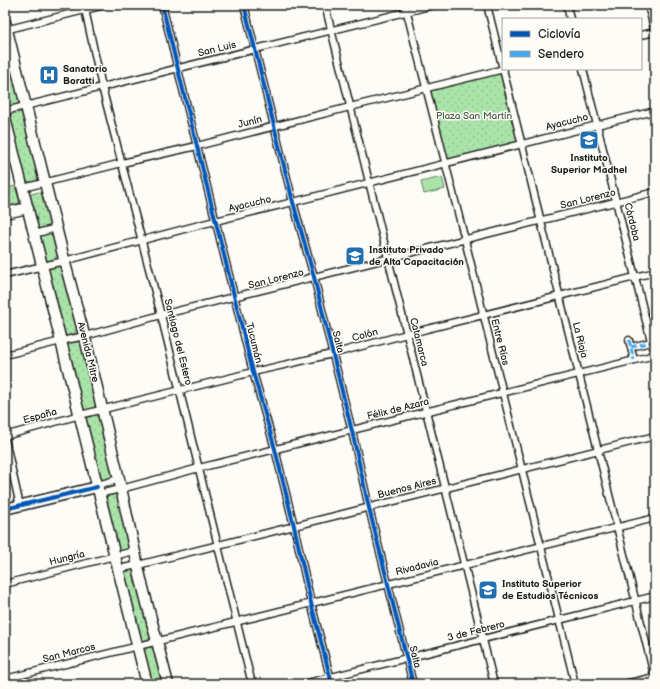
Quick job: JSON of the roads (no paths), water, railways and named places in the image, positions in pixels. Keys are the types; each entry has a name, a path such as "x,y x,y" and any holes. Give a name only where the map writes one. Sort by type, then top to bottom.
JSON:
{"main road":[{"name":"Avenida Mitre","path":"6,27 64,261 85,336 120,484 134,551 168,684"},
{"path":"5,118 147,684"},
{"path":"5,213 28,208"},
{"path":"5,509 98,490"}],"street":[{"path":"6,27 84,7 105,5"},
{"name":"Tucumán","path":"162,5 253,372 275,449 331,681"},
{"name":"Salta","path":"244,5 293,202 314,277 413,684"},
{"name":"Catamarca","path":"325,5 494,684"},
{"name":"Entre Ríos","path":"405,5 575,684"},
{"name":"San Luis","path":"5,111 434,5"},
{"name":"La Rioja","path":"487,5 502,61"},
{"path":"567,5 570,18"},
{"path":"642,35 655,32 648,5"},
{"name":"Santiago del Estero","path":"84,7 102,87 161,315 252,684"},
{"name":"Junín","path":"22,188 502,69"},
{"name":"La Rioja","path":"504,70 559,296 655,677"},
{"name":"Córdoba","path":"583,70 655,356"},
{"name":"Ayacucho","path":"5,275 655,111"},
{"name":"San Lorenzo","path":"5,355 655,192"},
{"path":"34,234 56,228"},
{"name":"Colón","path":"80,415 332,354 655,272"},
{"path":"629,340 634,360"},
{"path":"631,347 651,342"},
{"name":"Félix de Azara","path":"98,490 199,468 655,356"},
{"name":"España","path":"5,436 80,415"},
{"name":"Buenos Aires","path":"118,569 655,436"},
{"path":"5,439 20,506"},
{"path":"98,490 102,484 120,484"},
{"name":"Rivadavia","path":"137,646 655,518"},
{"name":"Hungría","path":"5,584 134,551"},
{"name":"3 de Febrero","path":"303,684 331,681 407,658 655,596"},
{"name":"San Marcos","path":"5,679 137,646"},
{"path":"626,684 655,677"}],"place":[{"name":"Sanatorio Boratti","path":"49,75"},
{"name":"Instituto Superior Madhel","path":"589,140"},
{"name":"Instituto Privado de Alta Capacitación","path":"355,256"},
{"name":"Instituto Superior de Estudios Técnicos","path":"488,590"}],"park label":[{"name":"Plaza San Martín","path":"474,116"}]}
